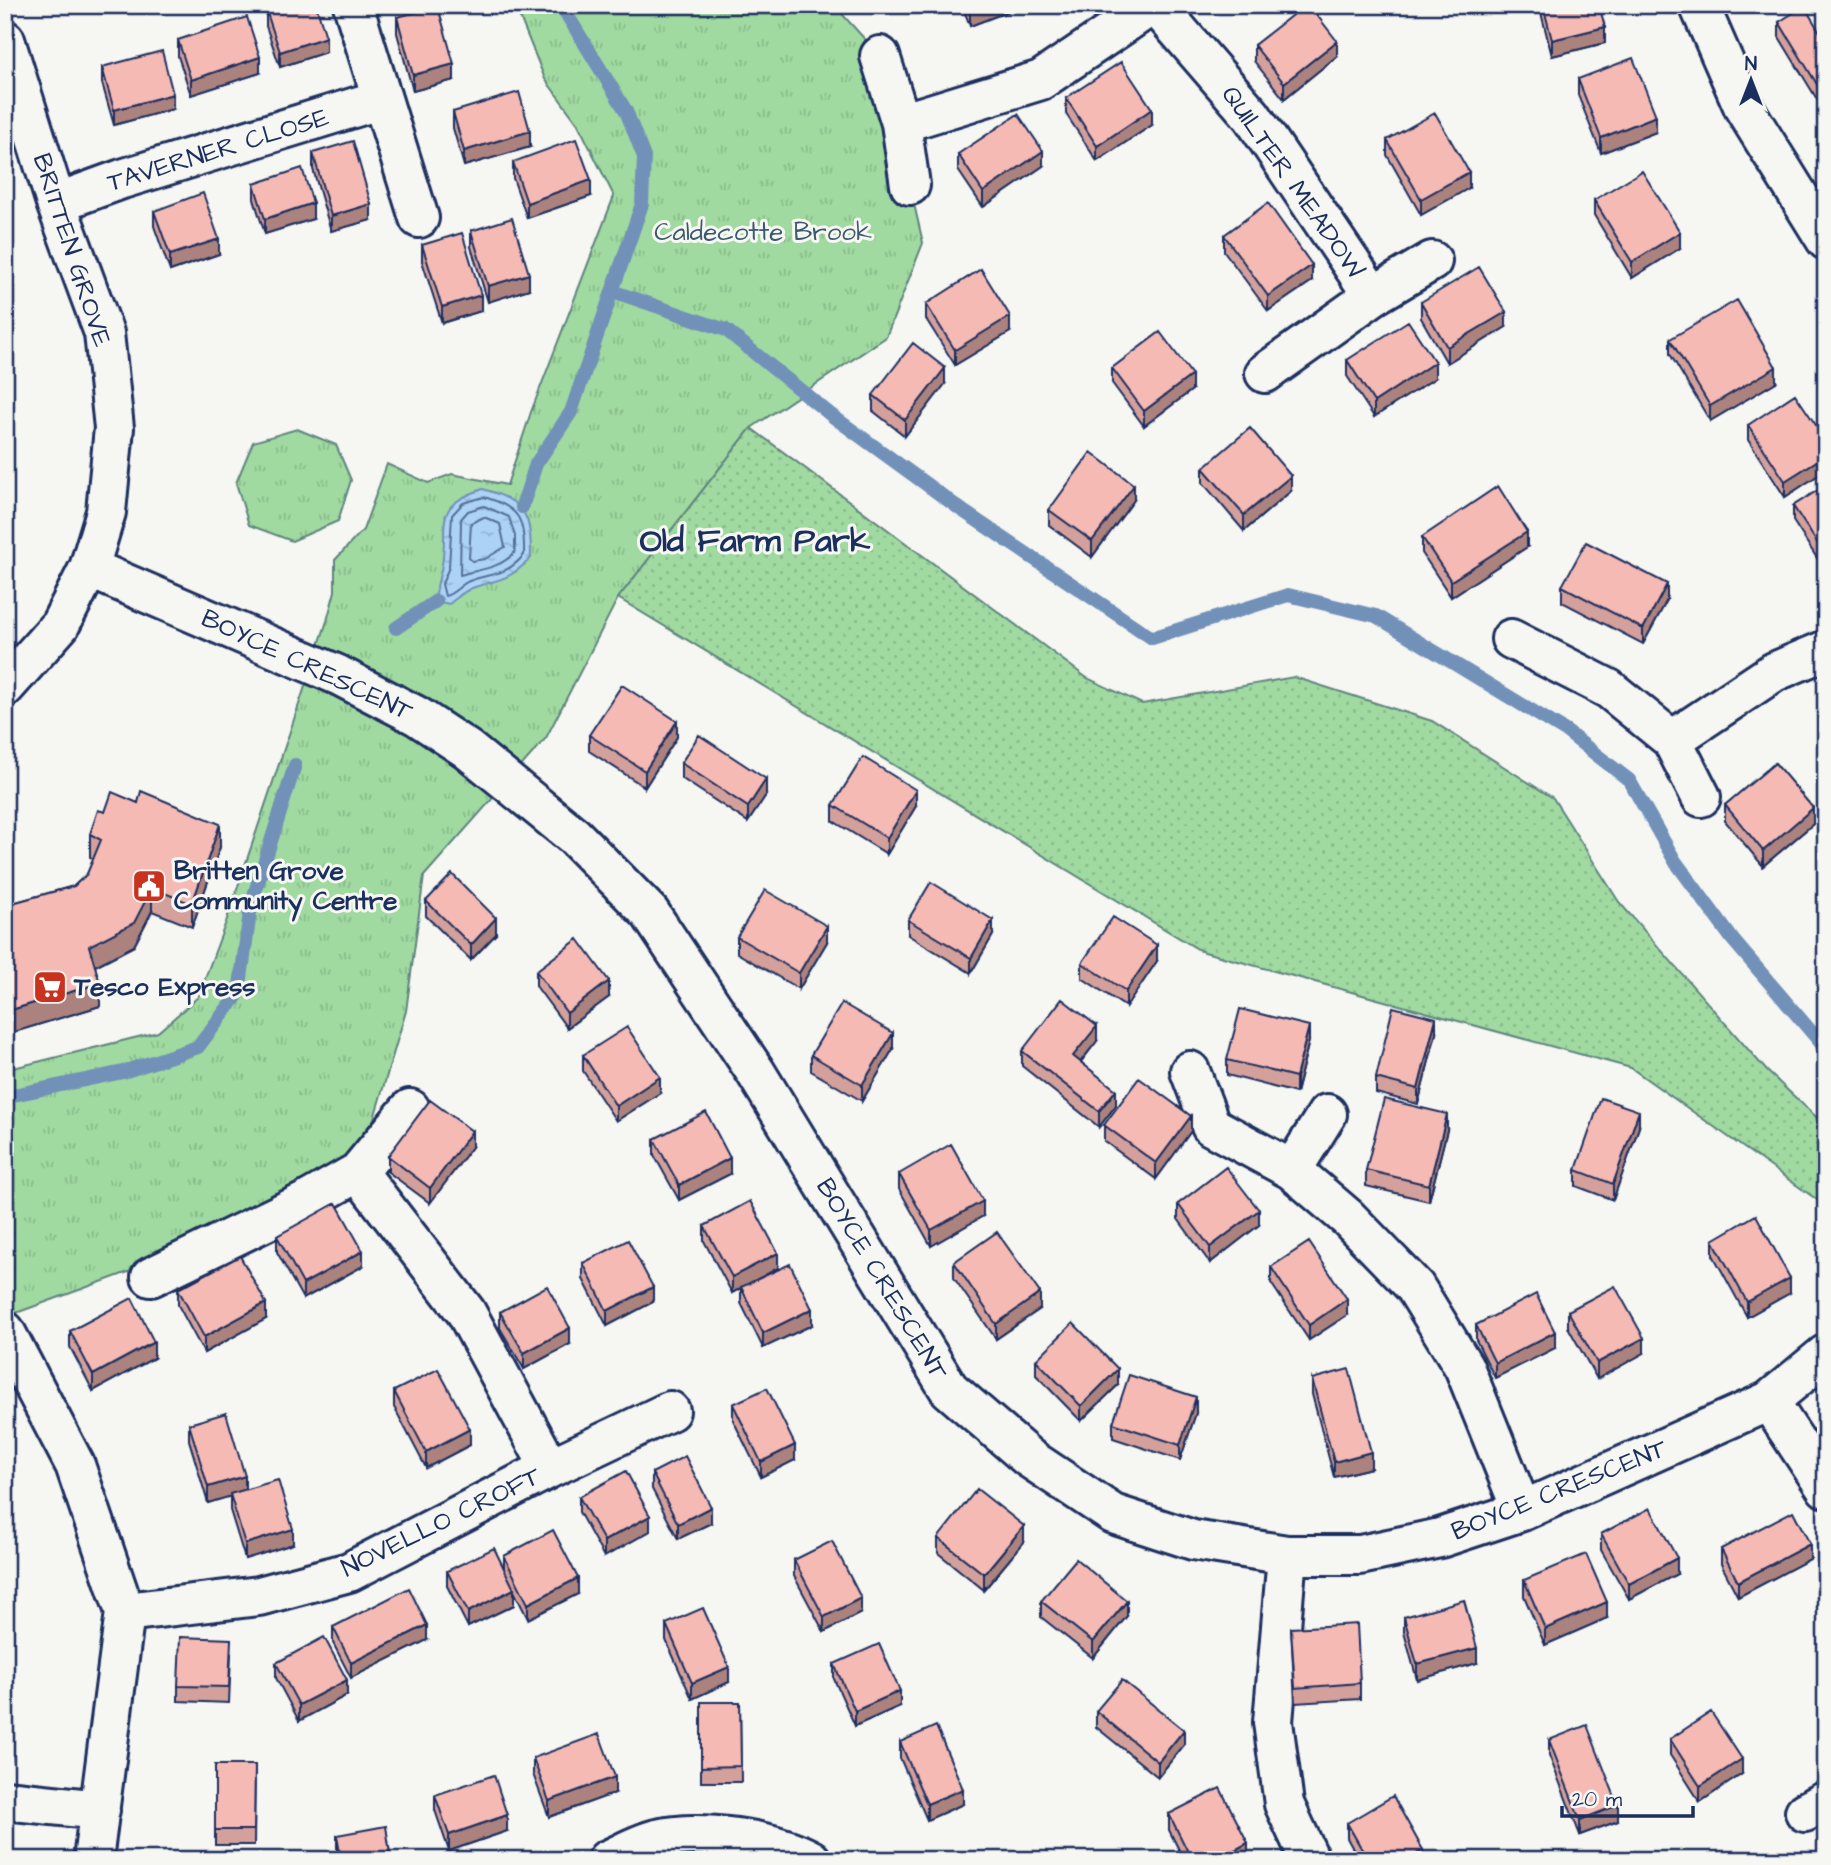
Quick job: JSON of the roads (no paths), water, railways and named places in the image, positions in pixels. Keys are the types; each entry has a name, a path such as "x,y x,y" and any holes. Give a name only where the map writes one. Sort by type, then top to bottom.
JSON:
{"street":[{"path":"353,5 419,218"},
{"name":"QUILTER MEADOW","path":"901,123 1041,80 1154,5 1252,116 1373,296"},
{"path":"1699,5 1744,108 1826,240"},
{"name":"BRITTEN GROVE","path":"5,40 56,203 104,332 114,428 106,512 89,568 60,625 5,687"},
{"path":"880,57 901,123 910,185"},
{"name":"TAVERNER CLOSE","path":"56,203 122,179 382,99"},
{"name":"QUILTER MEADOW","path":"1265,373 1373,296 1433,261"},
{"name":"BOYCE CRESCENT","path":"89,568 338,674 417,716 467,749 573,836 650,912 755,1071 950,1389 1028,1458 1113,1514 1194,1540 1287,1555 1360,1555 1440,1538 1521,1511 1769,1401 1826,1354"},
{"path":"1511,639 1609,689 1672,740 1701,797"},
{"path":"1672,740 1774,672 1826,650"},
{"path":"1190,1071 1211,1126 1292,1170 1348,1218 1415,1287 1464,1367 1521,1511"},
{"path":"151,1277 307,1201 358,1172 410,1110"},
{"path":"1292,1170 1327,1114"},
{"name":"NOVELLO CROFT","path":"358,1172 466,1312 550,1468"},
{"path":"5,1331 75,1465 125,1612 93,1860"},
{"path":"1769,1401 1826,1488"},
{"name":"NOVELLO CROFT","path":"125,1612 259,1596 349,1572 550,1468 670,1411"},
{"path":"1287,1555 1273,1722 1284,1804 1310,1860"},
{"path":"5,1800 100,1810"},
{"path":"607,1860 658,1839 726,1836 791,1849 811,1860"}],"water":[{"path":"483,489 509,499 523,512 530,530 531,558 509,575 469,589 449,604 436,601 444,550 444,526 449,509 456,502"}],"waterway":[{"path":"522,507 536,464 571,412 642,204 644,157 626,111 561,5"},
{"path":"612,291 726,330 831,415 963,511 1152,638 1288,595 1376,616 1567,732 1629,780 1675,861 1733,940 1826,1049"},
{"path":"396,628 436,601"},
{"path":"9,1096 123,1072 198,1047 239,993 251,905 295,765"}],"place":[{"name":"Britten Grove Community Centre","path":"149,886"},
{"name":"Tesco Express","path":"50,987"}],"district":[{"name":"Old Farm Park","path":"755,541"}],"park label":[{"name":"Caldecotte Brook","path":"763,232"}]}
